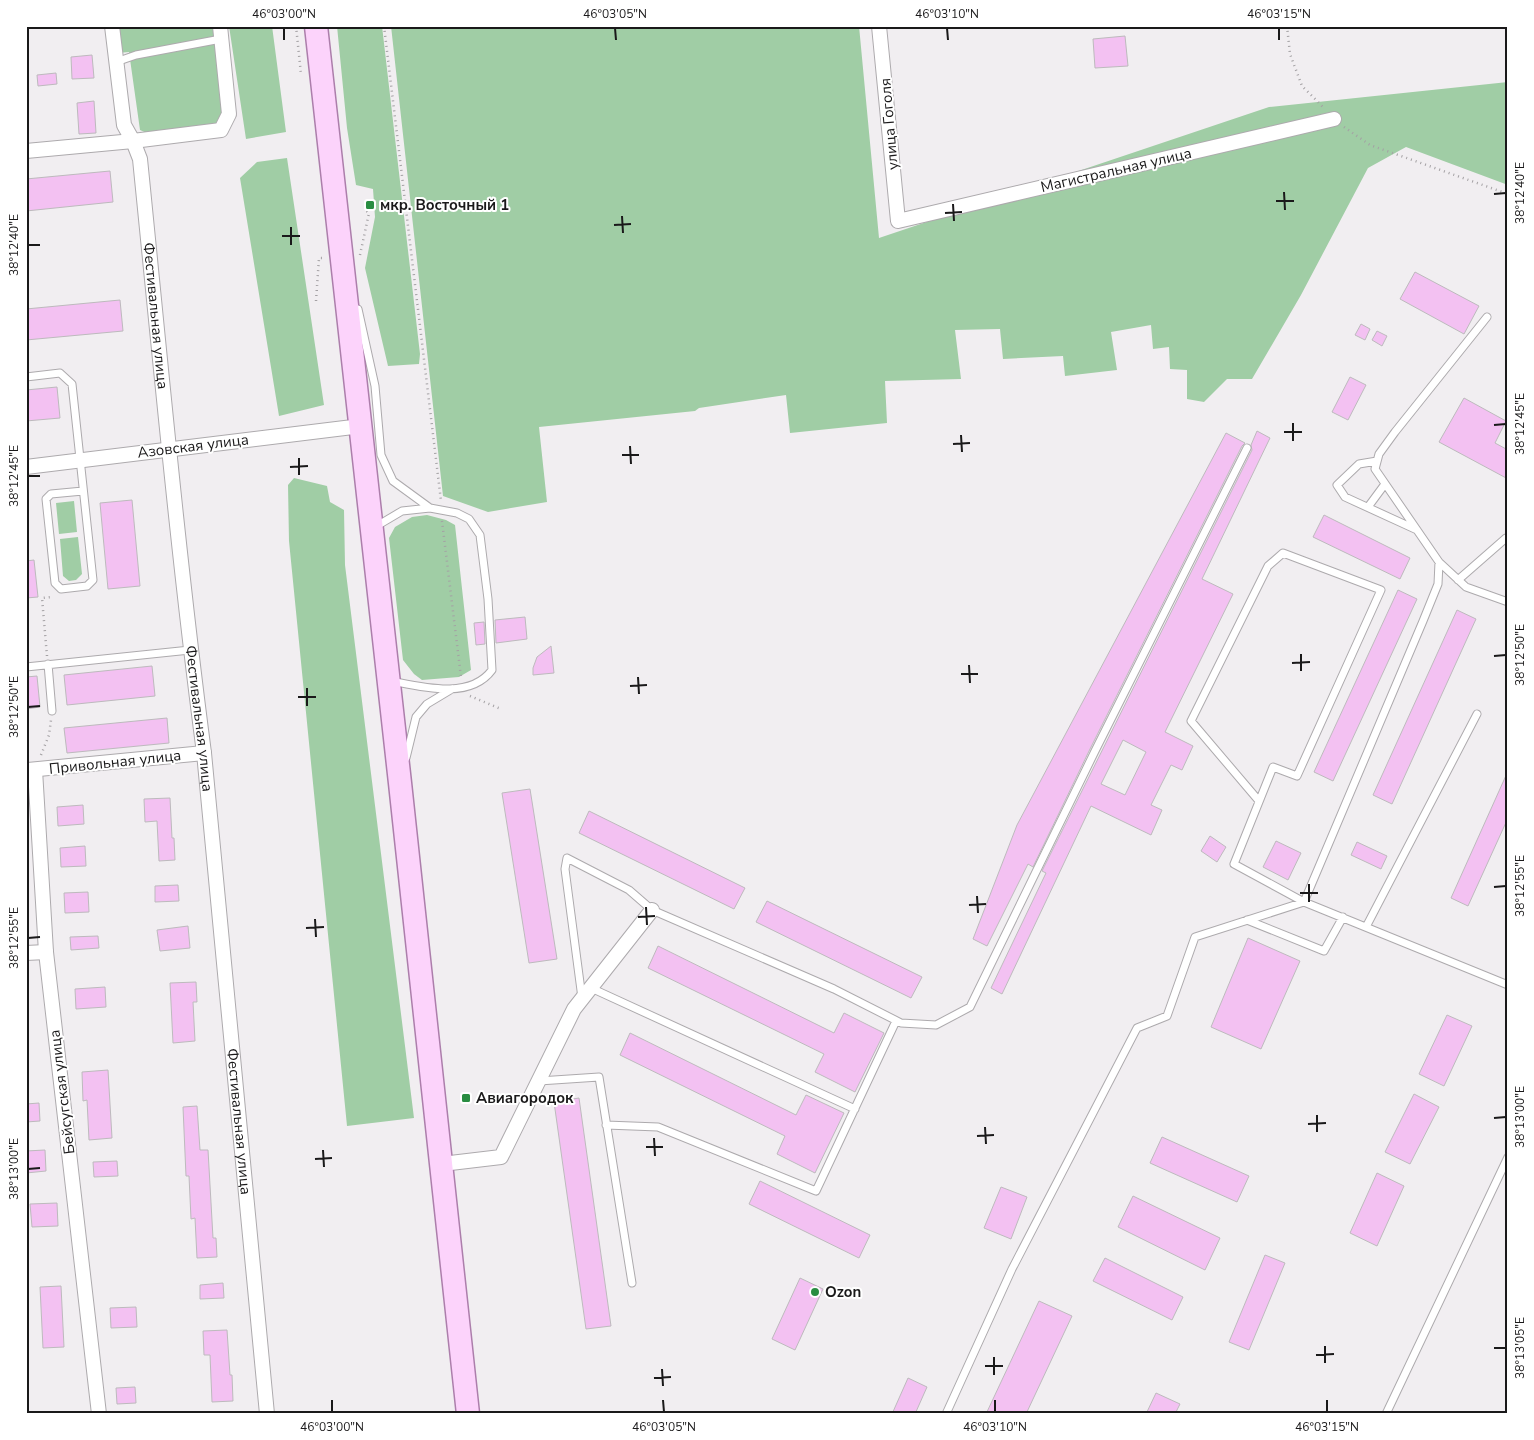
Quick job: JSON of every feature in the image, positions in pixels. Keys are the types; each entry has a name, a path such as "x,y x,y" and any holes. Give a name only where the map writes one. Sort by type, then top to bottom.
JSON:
{"main road":[{"path":"316,26 468,1414"}],"street":[{"name":"Фестивальная улица","path":"112,26 124,125 140,159 190,650 204,753 267,1414"},
{"name":"улица Гоголя","path":"879,26 898,221"},
{"path":"26,151 133,141 220,130 229,114 220,32"},
{"name":"Магистральная улица","path":"898,221 1334,119"},
{"name":"Азовская улица","path":"26,467 361,426"},
{"name":"Привольная улица","path":"31,770 204,753"},
{"name":"Бейсугская улица","path":"31,770 46,952 99,1414"},
{"path":"442,1164 501,1157 574,1009 652,910"},
{"path":"26,953 46,952"}],"lane":[{"path":"116,62 220,32"},
{"path":"338,218 352,284"},
{"path":"356,302 375,386 381,455 394,481 430,508"},
{"path":"1487,317 1395,432 1379,454 1375,469 1439,562 1466,587 1508,602"},
{"path":"26,377 60,374 72,384 93,580 87,586 61,589 55,583 46,500 51,494 83,491"},
{"path":"855,1109 587,993 565,868 567,858 629,890 652,910 834,989 901,1023 936,1025 970,1007 1095,751 1247,448"},
{"path":"1377,461 1359,464 1337,485 1345,497 1417,530"},
{"path":"1368,508 1385,484"},
{"path":"372,529 402,512 430,508 457,513 469,519 480,535 488,599 492,670 486,678 453,689 420,687 389,680"},
{"path":"1458,580 1508,538"},
{"path":"1260,801 1190,721 1268,566 1283,553 1381,590 1297,776 1273,767 1260,801 1234,864 1304,902 1508,985"},
{"path":"946,1414 1012,1269 1137,1028 1167,1016 1195,937 1304,902 1424,622 1438,584 1439,562"},
{"path":"26,667 190,650"},
{"path":"48,664 52,711"},
{"path":"400,783 416,717 426,704 453,689"},
{"path":"1366,927 1477,714"},
{"path":"1247,920 1324,951 1343,917"},
{"path":"606,1125 658,1127 816,1191 896,1021"},
{"path":"539,1081 599,1076 632,1283"},
{"path":"1386,1414 1508,1157"}],"path":[{"path":"384,26 462,687 465,694 502,708"},
{"path":"1287,26 1290,54 1302,86 1334,119 1370,145 1508,194"},
{"path":"48,664 42,598 52,597 58,586"},
{"path":"31,770 49,735 52,711"}],"green space":[{"path":"115,26 216,26 225,115 216,127 149,134 140,130 129,52 118,53"},
{"path":"229,26 272,26 286,132 246,139"},
{"path":"337,26 382,26 420,354 419,364 388,366 365,268 375,217 373,189 356,185 347,128"},
{"path":"391,26 859,26 879,238 1269,107 1508,82 1508,185 1406,147 1368,168 1301,295 1252,379 1227,379 1204,402 1187,399 1187,370 1170,369 1169,347 1153,349 1151,325 1111,332 1117,370 1065,376 1063,356 1003,359 1000,329 955,330 961,379 885,381 887,423 790,433 786,395 699,408 695,411 539,427 547,502 488,512 443,496"},
{"path":"287,158 324,405 279,416 240,178 257,162"},
{"path":"294,478 327,486 330,502 344,510 345,565 414,1118 347,1126 289,541 288,485"},
{"path":"74,501 77,532 59,534 56,503"},
{"path":"427,515 446,520 455,525 471,670 459,677 422,680 414,674 403,660 389,538 395,527 412,517"},
{"path":"78,537 82,574 76,580 69,581 63,576 60,539"}],"building":[{"path":"1125,36 1128,66 1095,68 1093,39"},
{"path":"92,55 94,78 72,79 71,57"},
{"path":"56,73 57,84 38,86 37,75"},
{"path":"94,101 96,133 79,134 77,103"},
{"path":"110,171 113,202 26,211 26,179"},
{"path":"1415,272 1479,306 1464,334 1400,299"},
{"path":"120,300 123,331 26,340 26,309"},
{"path":"1361,324 1370,329 1365,340 1355,335"},
{"path":"1377,331 1387,336 1382,346 1372,340"},
{"path":"1350,377 1366,385 1348,420 1332,412"},
{"path":"57,387 60,418 26,421 26,390"},
{"path":"1464,398 1506,421 1495,443 1508,450 1508,479 1439,442"},
{"path":"1257,431 1270,438 1202,579 1233,594 1165,732 1193,746 1182,770 1171,765 1151,805 1162,810 1151,835 1091,806 1002,994 991,988 1046,873 1042,871 1252,450 1251,445","holes":["1123,740 1146,752 1125,795 1101,784"]},
{"path":"1226,433 1245,443 1090,749 1033,867 1028,864 987,946 973,939 1017,825"},
{"path":"132,500 140,586 108,589 100,503"},
{"path":"1324,515 1410,558 1400,579 1313,537"},
{"path":"34,560 38,597 26,598 26,561"},
{"path":"1398,590 1417,599 1333,781 1314,772"},
{"path":"1457,610 1476,619 1392,804 1373,795"},
{"path":"525,617 527,639 496,643 495,620"},
{"path":"484,622 485,644 476,645 474,623"},
{"path":"551,646 554,673 533,675 533,668 537,657"},
{"path":"152,666 155,696 67,705 64,675"},
{"path":"37,676 40,707 26,709 26,677"},
{"path":"167,718 169,743 67,753 64,728"},
{"path":"1508,771 1508,818 1468,906 1451,898"},
{"path":"530,789 557,959 529,963 502,793"},
{"path":"170,798 175,860 159,861 157,821 145,822 144,799"},
{"path":"83,805 84,824 58,826 57,807"},
{"path":"589,811 745,888 734,909 579,833"},
{"path":"1210,836 1226,847 1217,862 1201,851"},
{"path":"1276,841 1301,853 1288,880 1263,867"},
{"path":"1357,842 1387,856 1381,869 1351,855"},
{"path":"85,846 86,866 61,867 60,848"},
{"path":"178,885 179,901 155,902 155,886"},
{"path":"88,892 89,912 65,913 64,893"},
{"path":"767,901 922,977 911,998 756,922"},
{"path":"188,926 190,948 160,951 157,930"},
{"path":"98,936 99,948 71,950 70,937"},
{"path":"1248,938 1300,961 1261,1049 1211,1027"},
{"path":"658,946 834,1033 844,1013 884,1033 855,1092 815,1072 824,1054 648,968"},
{"path":"196,982 197,1002 193,1002 195,1041 173,1043 170,983"},
{"path":"105,987 106,1007 76,1009 75,989"},
{"path":"1447,1015 1472,1026 1444,1086 1419,1074"},
{"path":"630,1033 796,1115 806,1095 844,1113 815,1173 777,1154 785,1136 620,1055"},
{"path":"108,1070 112,1138 89,1140 87,1100 83,1101 82,1072"},
{"path":"1414,1094 1439,1107 1410,1164 1385,1152"},
{"path":"579,1098 611,1326 586,1329 554,1102"},
{"path":"39,1103 40,1121 26,1122 26,1104"},
{"path":"197,1106 200,1150 208,1150 213,1238 216,1238 217,1257 197,1258 195,1218 191,1219 189,1176 186,1176 183,1107"},
{"path":"1162,1137 1249,1176 1237,1202 1150,1163"},
{"path":"45,1150 46,1171 26,1173 26,1151"},
{"path":"117,1161 118,1176 94,1177 93,1162"},
{"path":"1377,1173 1404,1186 1377,1246 1350,1233"},
{"path":"760,1181 870,1235 859,1258 749,1204"},
{"path":"1001,1187 1027,1197 1011,1239 984,1228"},
{"path":"1133,1196 1220,1238 1205,1270 1118,1227"},
{"path":"57,1203 58,1226 32,1227 30,1204"},
{"path":"1265,1255 1285,1263 1249,1350 1229,1342"},
{"path":"1105,1258 1183,1297 1172,1320 1093,1281"},
{"path":"800,1278 823,1289 795,1350 772,1339"},
{"path":"223,1283 224,1298 200,1299 200,1285"},
{"path":"61,1286 64,1347 43,1348 40,1287"},
{"path":"1039,1301 1072,1316 1026,1414 986,1414"},
{"path":"136,1307 137,1327 111,1328 110,1308"},
{"path":"227,1330 233,1401 212,1402 210,1355 204,1355 203,1331"},
{"path":"908,1378 927,1387 915,1414 892,1414"},
{"path":"135,1387 136,1403 117,1404 116,1388"},
{"path":"1156,1393 1180,1404 1175,1414 1146,1414"}],"place":[{"name":"мкр. Восточный 1","path":"370,205"},
{"name":"Авиагородок","path":"466,1098"},
{"name":"Ozon","path":"815,1292"}]}
